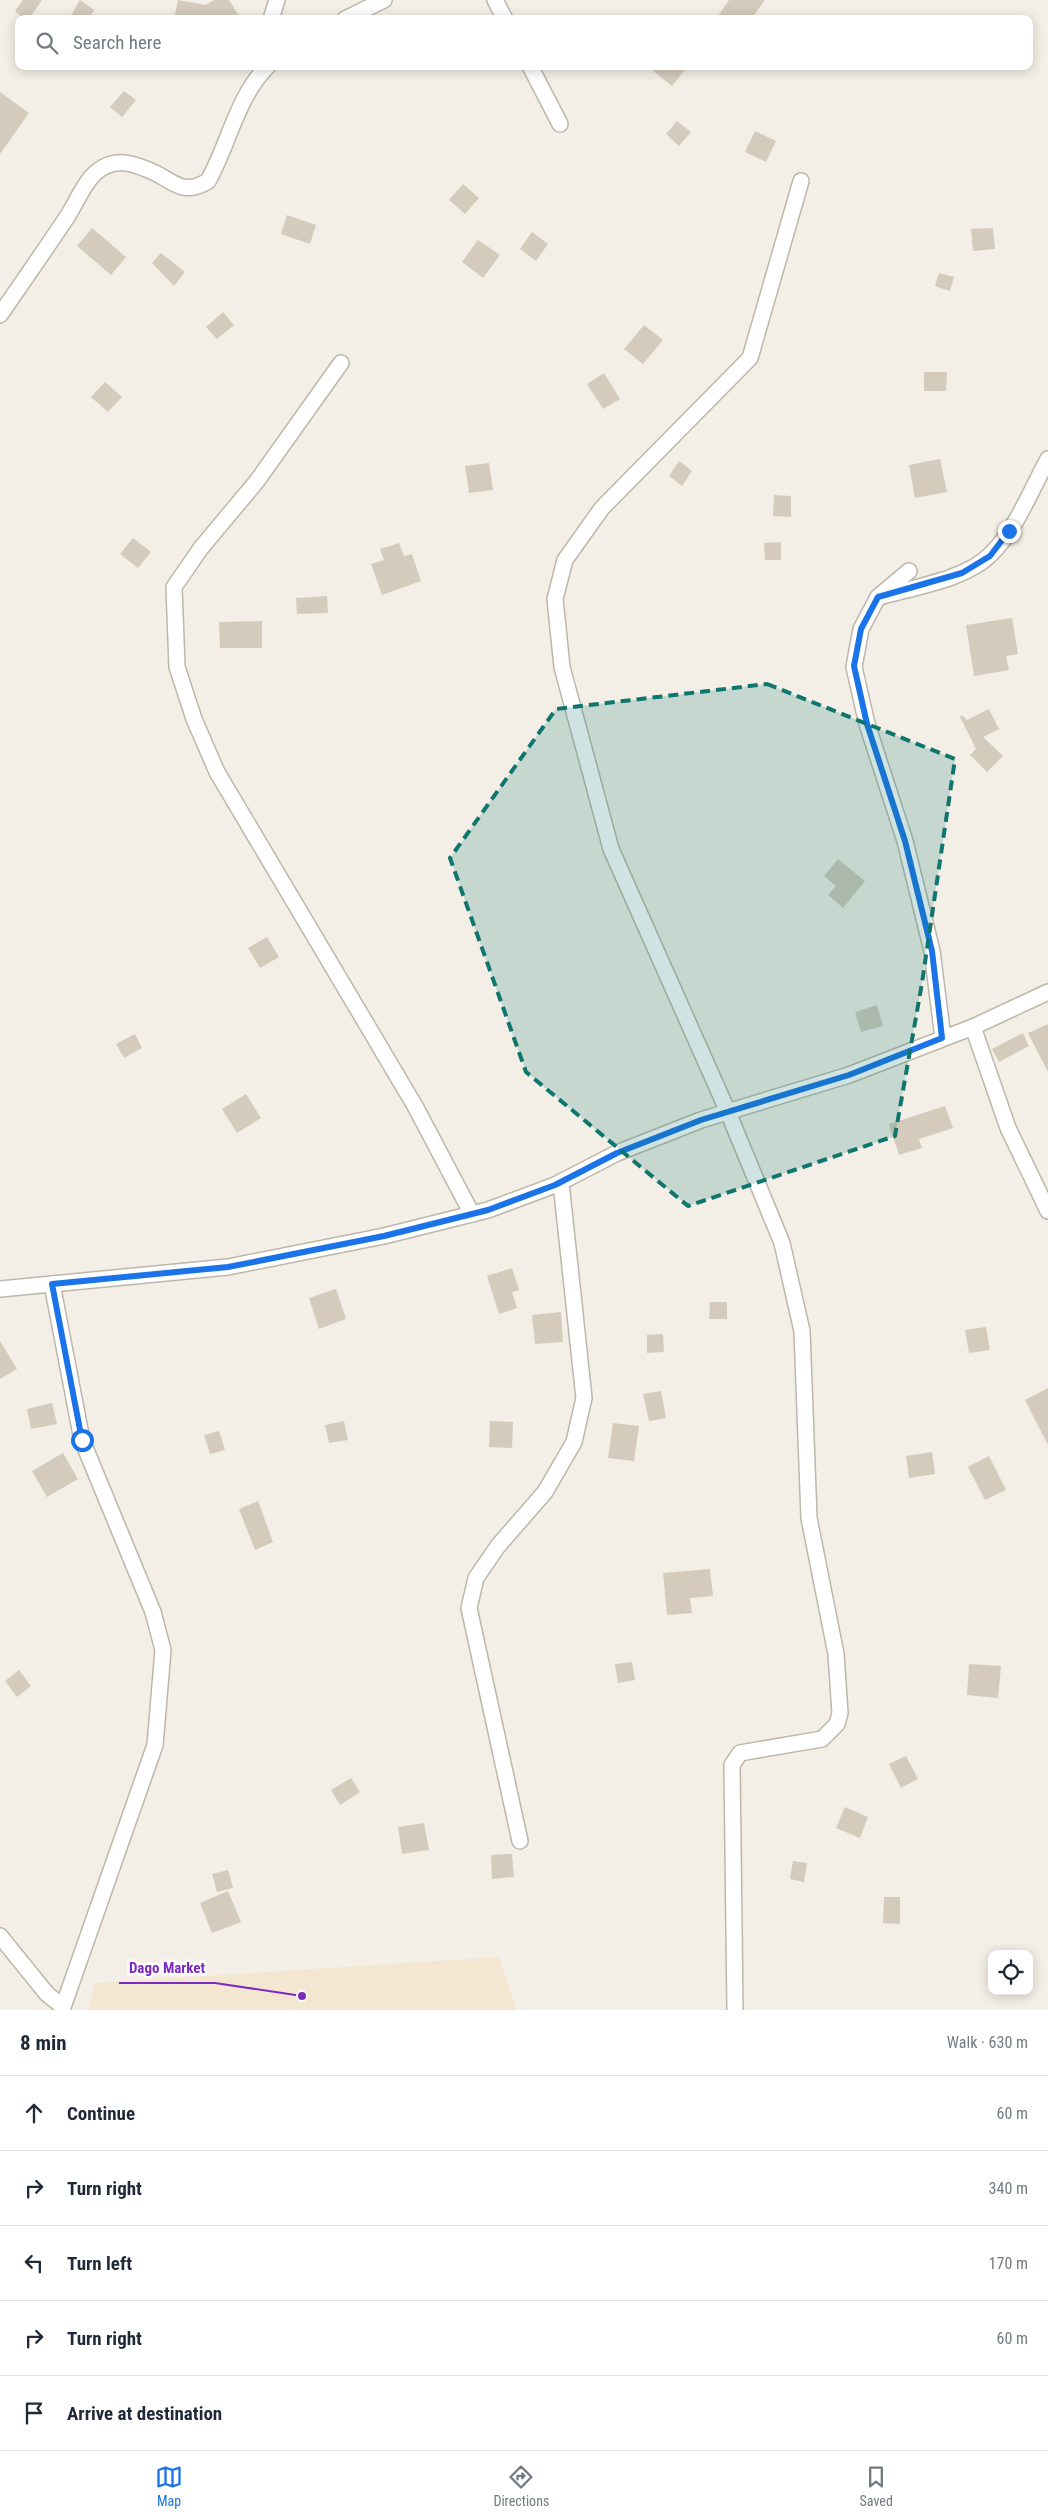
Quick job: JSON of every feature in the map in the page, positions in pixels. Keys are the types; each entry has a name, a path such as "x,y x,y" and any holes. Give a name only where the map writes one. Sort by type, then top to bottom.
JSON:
{"street":[{"path":"273,15 277,0"},
{"path":"353,15 384,0"},
{"path":"495,0 503,15"},
{"path":"0,315 90,180 101,168 112,163 127,162 148,169 181,187 196,188 208,181 245,98 264,70"},
{"path":"532,70 560,124"},
{"path":"735,2010 732,1765 740,1753 822,1739 837,1724 840,1713 836,1654 809,1518 802,1331 782,1243 728,1112 611,850 562,667 555,599 566,560 602,508 750,358 802,181"},
{"path":"341,363 258,481 201,548 174,587 177,667 194,719 217,772 415,1106 472,1214"},
{"path":"878,597 962,573 990,556 1009,531 1048,459"},
{"path":"909,571 878,597 861,629 854,666 867,724 905,841 932,951 942,1038"},
{"path":"0,1289 228,1267 384,1236 472,1214 561,1182 617,1153 728,1112 849,1075 973,1027 1048,992"},
{"path":"973,1027 1008,1128 1048,1211"},
{"path":"520,1841 469,1608 476,1578 498,1546 546,1492 574,1442 584,1398 561,1182"},
{"path":"0,1936 47,1994 62,2008 155,1745 163,1650 153,1612 82,1440 52,1284"}],"highlighted area":[{"path":"767,684 955,759 922,983 895,1136 688,1206 526,1072 450,858 556,709"}],"shaded area":[{"path":"499,1957 517,2010 88,2010 95,1983"}],"building":[{"path":"23,0 42,0 32,15 20,15 15,11"},
{"path":"80,0 94,10 91,15 71,15"},
{"path":"178,0 206,5 214,0 229,0 238,15 175,15"},
{"path":"729,0 765,0 754,15 719,15"},
{"path":"652,70 685,70 672,86"},
{"path":"124,91 136,100 122,117 110,107"},
{"path":"0,92 29,113 0,154"},
{"path":"677,121 691,132 679,146 666,134"},
{"path":"755,131 776,141 766,162 745,152"},
{"path":"463,184 479,198 465,214 449,200"},
{"path":"287,215 316,225 310,244 281,234"},
{"path":"92,228 126,257 111,275 77,246"},
{"path":"993,228 995,249 973,251 971,229"},
{"path":"532,232 548,244 536,261 520,249"},
{"path":"478,240 500,255 483,278 462,262"},
{"path":"161,253 185,272 174,286 152,263"},
{"path":"939,273 954,277 950,291 935,286"},
{"path":"223,312 234,325 217,339 206,327"},
{"path":"644,325 663,340 643,364 624,349"},
{"path":"924,372 947,372 946,391 924,391"},
{"path":"604,373 620,399 603,409 587,384"},
{"path":"105,382 122,397 108,412 91,397"},
{"path":"940,459 947,492 915,498 909,465"},
{"path":"679,461 692,471 682,486 669,476"},
{"path":"489,463 493,490 469,493 465,466"},
{"path":"774,495 791,496 791,517 773,516"},
{"path":"133,538 151,552 138,568 120,554"},
{"path":"781,542 781,560 765,560 764,543"},
{"path":"399,543 404,556 412,554 421,581 382,595 371,564 384,560 380,549"},
{"path":"327,596 328,613 297,614 296,598"},
{"path":"1012,618 1018,654 1006,656 1009,670 974,676 966,625"},
{"path":"262,621 262,648 220,648 219,622"},
{"path":"989,709 999,729 983,737 1003,756 987,772 970,755 976,749 960,717 962,715 967,720"},
{"path":"838,859 865,881 843,908 828,895 836,886 824,876"},
{"path":"267,937 279,957 260,968 248,948"},
{"path":"877,1005 883,1026 861,1032 855,1012"},
{"path":"1048,1024 1048,1072 1028,1033"},
{"path":"1023,1033 1029,1046 999,1062 992,1049"},
{"path":"135,1034 142,1048 124,1058 116,1044"},
{"path":"246,1094 261,1118 237,1133 222,1109"},
{"path":"945,1106 953,1128 919,1139 922,1148 899,1155 889,1124"},
{"path":"512,1268 519,1290 512,1292 517,1308 499,1314 487,1276"},
{"path":"336,1289 346,1319 319,1329 309,1298"},
{"path":"710,1302 727,1302 727,1319 709,1319"},
{"path":"561,1312 563,1342 535,1344 532,1315"},
{"path":"986,1327 990,1350 969,1353 965,1330"},
{"path":"663,1334 664,1352 647,1353 647,1335"},
{"path":"0,1341 17,1369 0,1379"},
{"path":"1048,1388 1048,1445 1025,1400"},
{"path":"661,1391 666,1418 649,1421 643,1394"},
{"path":"52,1403 57,1424 31,1429 27,1409"},
{"path":"344,1421 348,1440 329,1443 325,1425"},
{"path":"490,1421 513,1422 512,1448 489,1447"},
{"path":"613,1423 639,1426 634,1461 608,1458"},
{"path":"219,1431 225,1450 210,1454 204,1435"},
{"path":"932,1452 935,1474 909,1478 906,1456"},
{"path":"63,1453 78,1479 47,1497 32,1471"},
{"path":"989,1456 1006,1490 985,1500 968,1467"},
{"path":"258,1501 273,1542 255,1550 239,1509"},
{"path":"710,1569 713,1596 690,1598 692,1613 667,1615 663,1573"},
{"path":"632,1662 635,1680 618,1683 615,1664"},
{"path":"969,1664 1001,1666 998,1698 967,1695"},
{"path":"19,1670 31,1686 17,1697 5,1681"},
{"path":"906,1756 918,1779 901,1788 889,1764"},
{"path":"351,1778 360,1792 340,1805 331,1790"},
{"path":"845,1807 868,1817 860,1838 836,1828"},
{"path":"424,1823 429,1850 402,1854 398,1827"},
{"path":"512,1854 514,1877 492,1879 491,1855"},
{"path":"793,1861 807,1863 804,1882 790,1879"},
{"path":"228,1870 233,1888 217,1892 212,1874"},
{"path":"228,1891 241,1922 212,1933 200,1903"},
{"path":"884,1897 900,1897 900,1924 883,1923"}],"place":[{"name":"Dago Market","path":"302,1996"}],"route":[{"path":"82,1440 52,1284 228,1267 384,1236 488,1210 555,1185 617,1153 701,1120 849,1075 942,1038 932,951 905,841 867,724 854,666 861,629 878,597 962,573 990,556 1009,531"}]}
